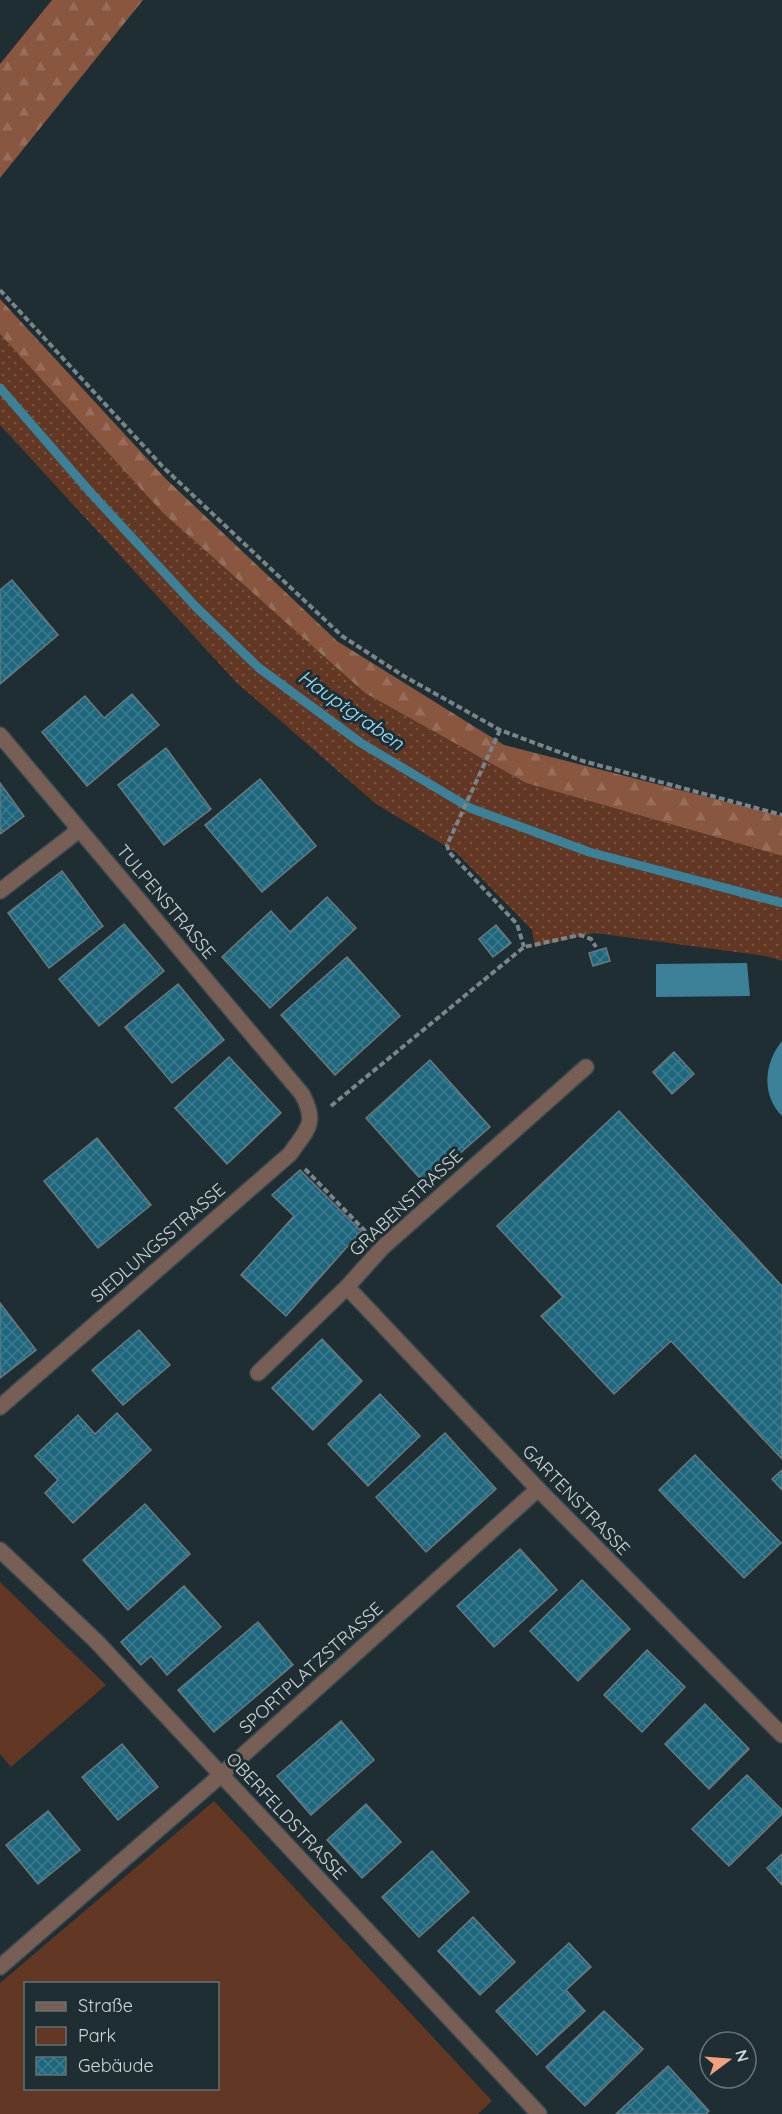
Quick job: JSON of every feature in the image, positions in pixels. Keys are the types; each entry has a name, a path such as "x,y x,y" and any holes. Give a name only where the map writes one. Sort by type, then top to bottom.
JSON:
{"street":[{"name":"TULPENSTRASSE","path":"0,735 302,1094 311,1111 310,1124"},
{"path":"0,891 74,834 76,826"},
{"name":"GRABENSTRASSE","path":"258,1373 347,1287 382,1248 586,1067"},
{"name":"SIEDLUNGSSTRASSE","path":"0,1407 290,1154 310,1124"},
{"name":"GARTENSTRASSE","path":"347,1287 538,1489 782,1735"},
{"name":"SPORTPLATZSTRASSE","path":"0,1967 221,1775 538,1489"},
{"name":"OBERFELDSTRASSE","path":"0,1550 96,1641 539,2114"}],"path":[{"path":"0,290 163,466 342,636 402,675 500,730 583,761 782,815"},
{"path":"500,730 447,845 449,852 517,924 524,947"},
{"path":"310,1124 524,947 580,935 591,939 596,947"},
{"path":"290,1154 382,1248"}],"green space":[{"path":"52,0 143,0 0,178 0,64"},
{"path":"0,299 166,479 337,641 504,745 782,816 782,856 526,783 365,693 162,512 0,334"},
{"path":"0,334 162,512 365,693 526,783 782,856 782,961 766,956 595,933 535,947 532,930 457,853 376,804 237,683 0,425"},
{"path":"0,1582 106,1685 11,1767 0,1754"},
{"path":"214,1801 492,2101 478,2114 0,2114 0,1983"}],"water":[{"path":"747,963 750,996 656,997 656,964"},
{"path":"782,1041 782,1116 771,1099 767,1079 771,1059"}],"building":[{"path":"12,580 58,635 0,684 0,590"},
{"path":"132,694 159,725 87,786 42,732 85,696 104,718"},
{"path":"166,748 211,809 164,845 118,785"},
{"path":"260,779 316,846 262,892 205,825"},
{"path":"0,783 24,816 0,834"},
{"path":"62,871 103,926 49,968 8,913"},
{"path":"327,897 356,928 270,1008 222,957 271,911 290,932"},
{"path":"124,924 164,971 99,1026 59,979"},
{"path":"496,925 511,943 493,957 479,939"},
{"path":"606,948 610,961 593,966 589,953"},
{"path":"347,957 400,1016 335,1075 281,1015"},
{"path":"178,984 224,1040 172,1083 125,1027"},
{"path":"674,1052 694,1074 672,1094 653,1072"},
{"path":"229,1057 281,1113 227,1164 175,1108"},
{"path":"430,1060 490,1127 425,1184 366,1118"},
{"path":"619,1111 782,1286 782,1459 671,1341 614,1394 541,1316 563,1297 497,1226"},
{"path":"97,1138 151,1205 98,1248 44,1181"},
{"path":"300,1170 361,1231 286,1316 241,1275 294,1216 272,1195"},
{"path":"0,1303 36,1350 0,1378"},
{"path":"139,1330 170,1365 123,1405 92,1370"},
{"path":"322,1339 362,1381 313,1430 272,1388"},
{"path":"380,1394 420,1436 368,1486 328,1444"},
{"path":"117,1413 151,1450 73,1523 45,1493 58,1480 35,1456 78,1415 95,1434"},
{"path":"445,1433 496,1489 426,1552 376,1497"},
{"path":"695,1455 781,1543 744,1578 659,1490"},
{"path":"782,1470 782,1490 772,1479"},
{"path":"145,1504 190,1554 128,1610 83,1560"},
{"path":"520,1549 557,1590 494,1647 457,1606"},
{"path":"582,1580 630,1629 578,1681 530,1631"},
{"path":"184,1586 221,1627 167,1675 151,1656 141,1665 121,1642"},
{"path":"258,1622 293,1665 214,1732 178,1690"},
{"path":"647,1650 685,1687 642,1732 604,1695"},
{"path":"705,1704 749,1749 709,1789 665,1744"},
{"path":"341,1721 374,1760 311,1815 277,1776"},
{"path":"122,1744 158,1787 118,1820 82,1777"},
{"path":"747,1775 782,1810 782,1814 729,1866 692,1829"},
{"path":"366,1804 401,1842 362,1878 327,1840"},
{"path":"48,1811 80,1850 38,1884 6,1845"},
{"path":"432,1851 469,1892 419,1937 382,1897"},
{"path":"782,1854 782,1885 767,1868"},
{"path":"473,1917 515,1962 480,1995 438,1951"},
{"path":"569,1943 591,1967 566,1990 585,2011 537,2055 496,2011"},
{"path":"604,2011 643,2049 585,2106 546,2067"},
{"path":"668,2066 709,2111 706,2114 616,2114"}],"waterway":[{"name":"Hauptgraben","path":"0,388 91,493 196,607 259,668 361,743 470,808 589,852 782,903"}]}
